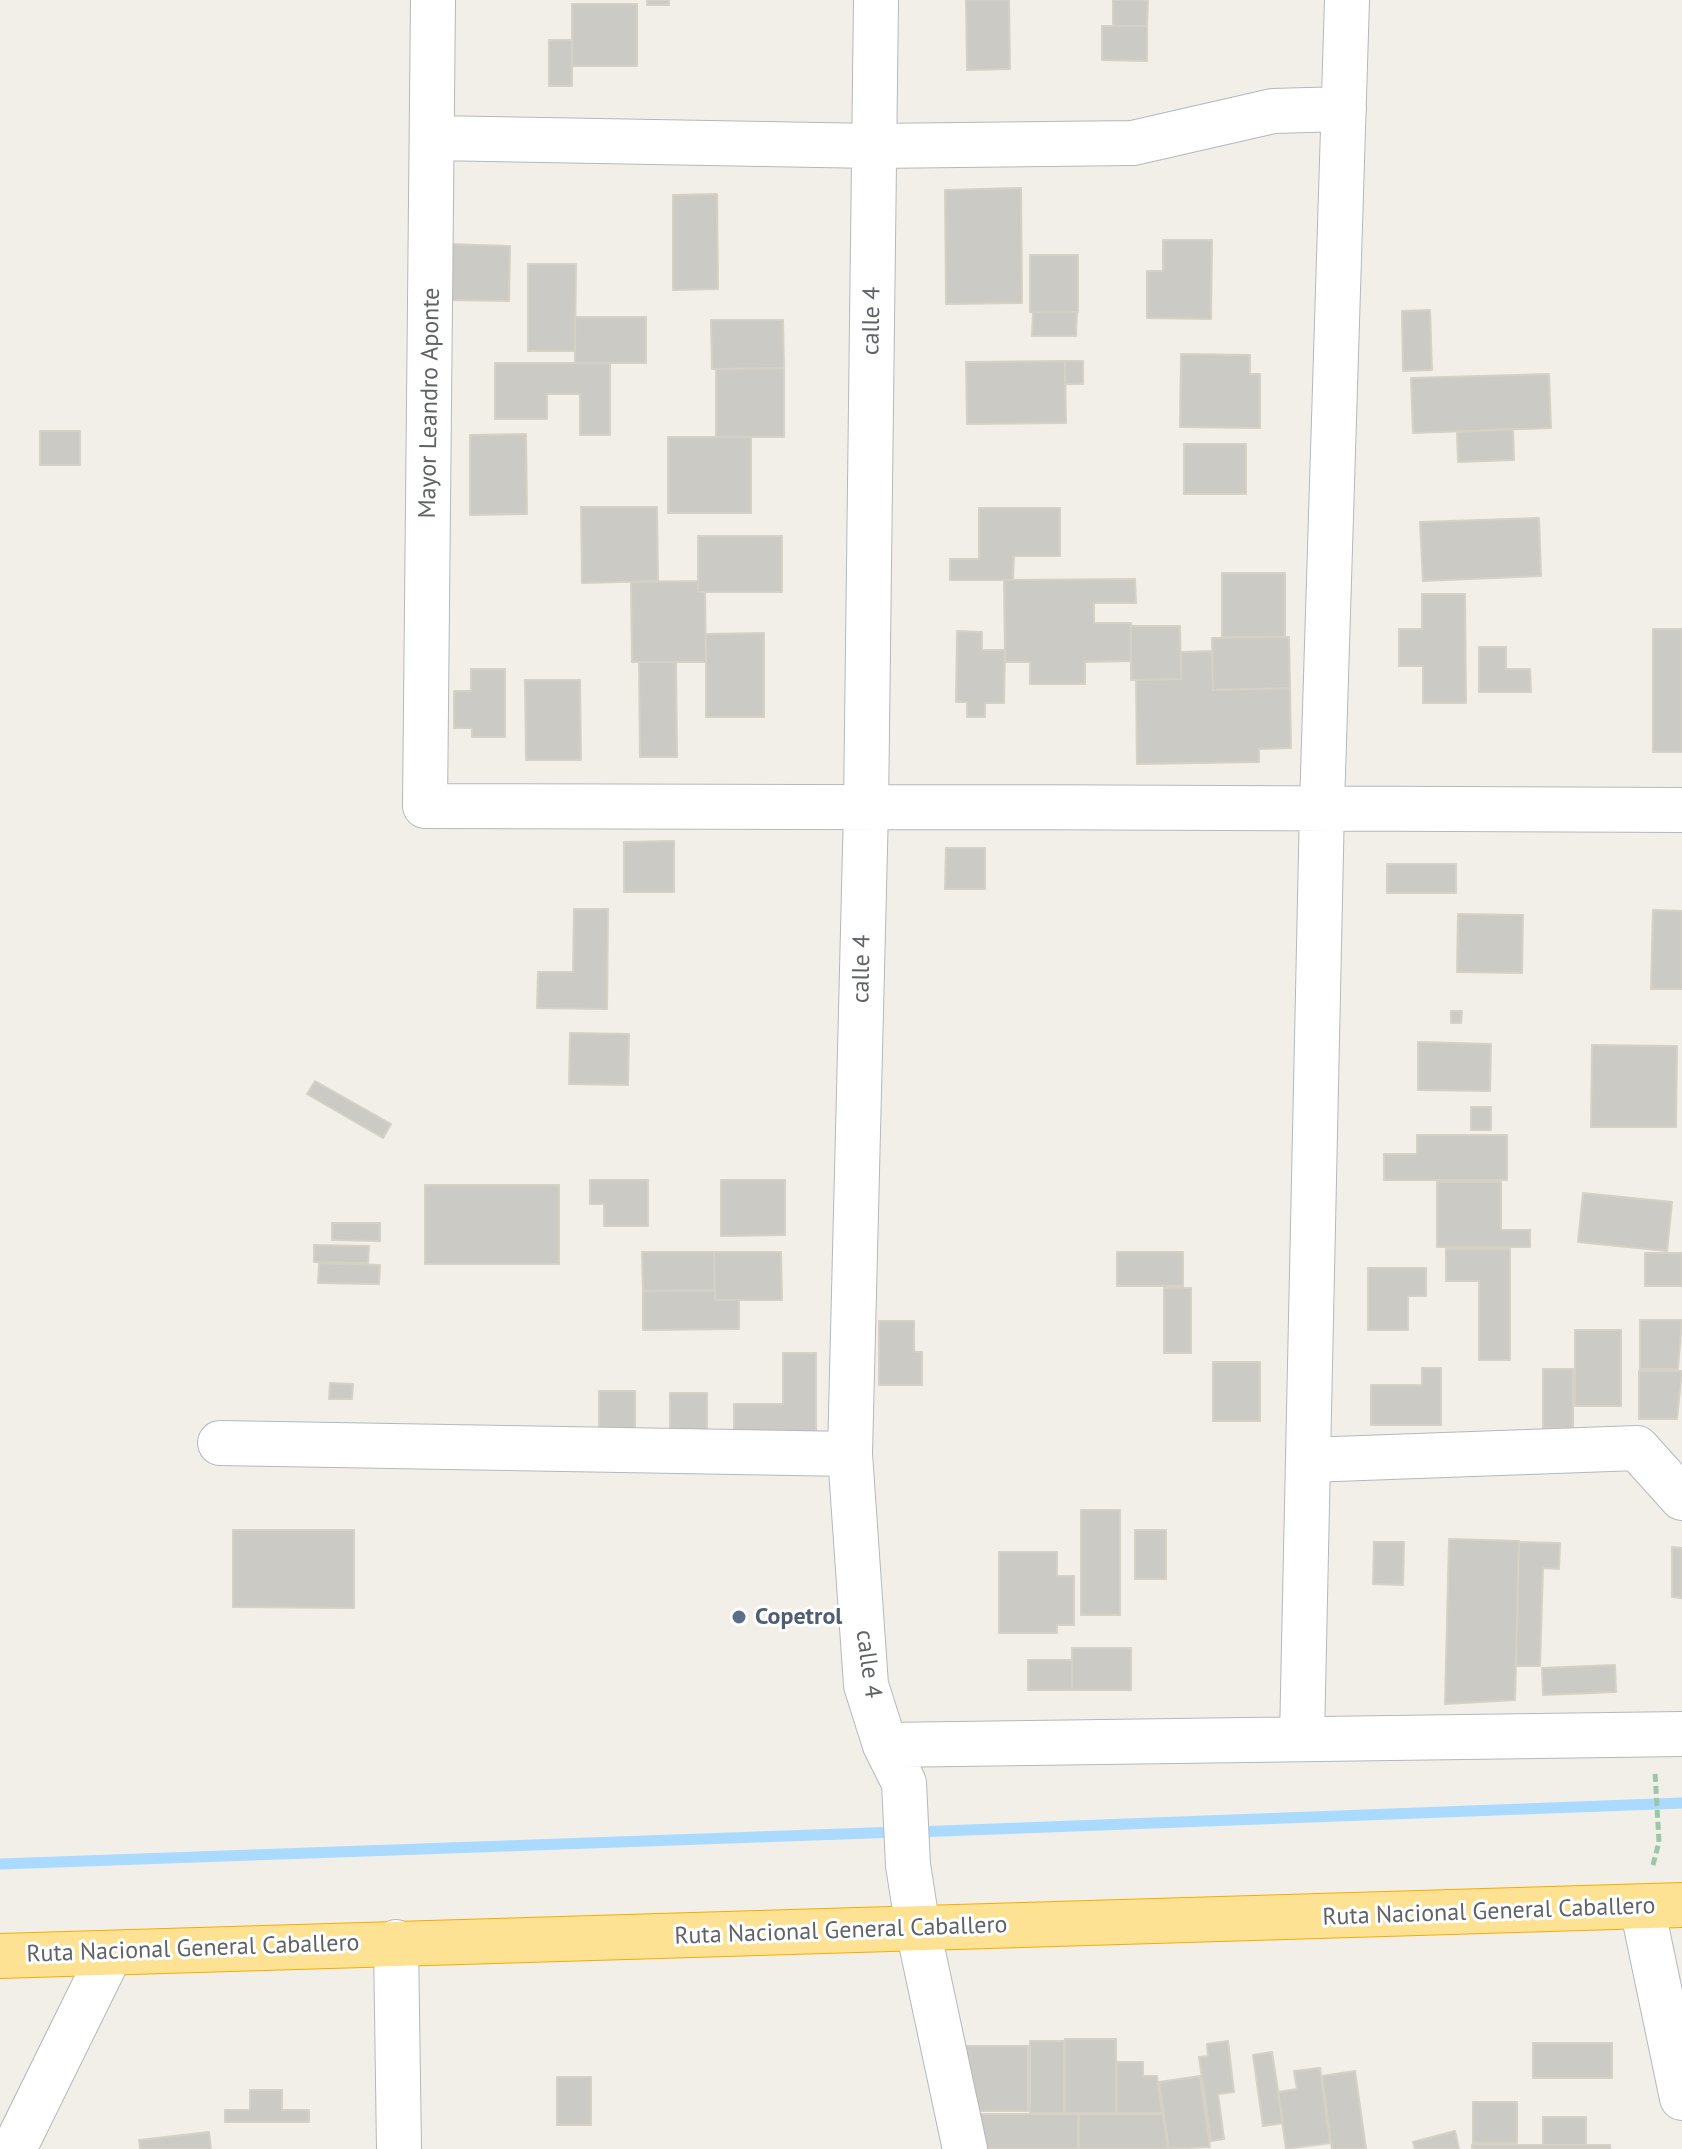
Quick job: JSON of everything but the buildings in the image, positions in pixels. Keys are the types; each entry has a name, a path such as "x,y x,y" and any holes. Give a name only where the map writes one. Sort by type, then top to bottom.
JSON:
{"highway":[{"name":"Ruta Nacional General Caballero","path":"0,1956 1662,1906"}],"street":[{"name":"Mayor Leandro Aponte","path":"433,0 425,806 866,809"},
{"name":"calle 4","path":"876,0 866,809 850,1454 866,1685 895,1764 918,1929 965,2149"},
{"path":"1302,1738 1322,806 1347,0"},
{"path":"433,138 874,146 1133,143 1273,111 1344,109"},
{"path":"866,809 1322,806 1682,810"},
{"path":"220,1443 850,1454"},
{"path":"1308,1460 1637,1448 1682,1498"},
{"path":"895,1764 1302,1738 1668,1750"},
{"path":"1662,1906 1682,2098"},
{"path":"396,1942 399,2149"},
{"path":"14,2149 110,1954"}],"path":[{"path":"1659,1842 1668,1750"}],"waterway":[{"path":"915,1832 1682,1803"},
{"path":"0,1864 898,1832"}],"place":[{"name":"Copetrol","path":"739,1617"}]}
